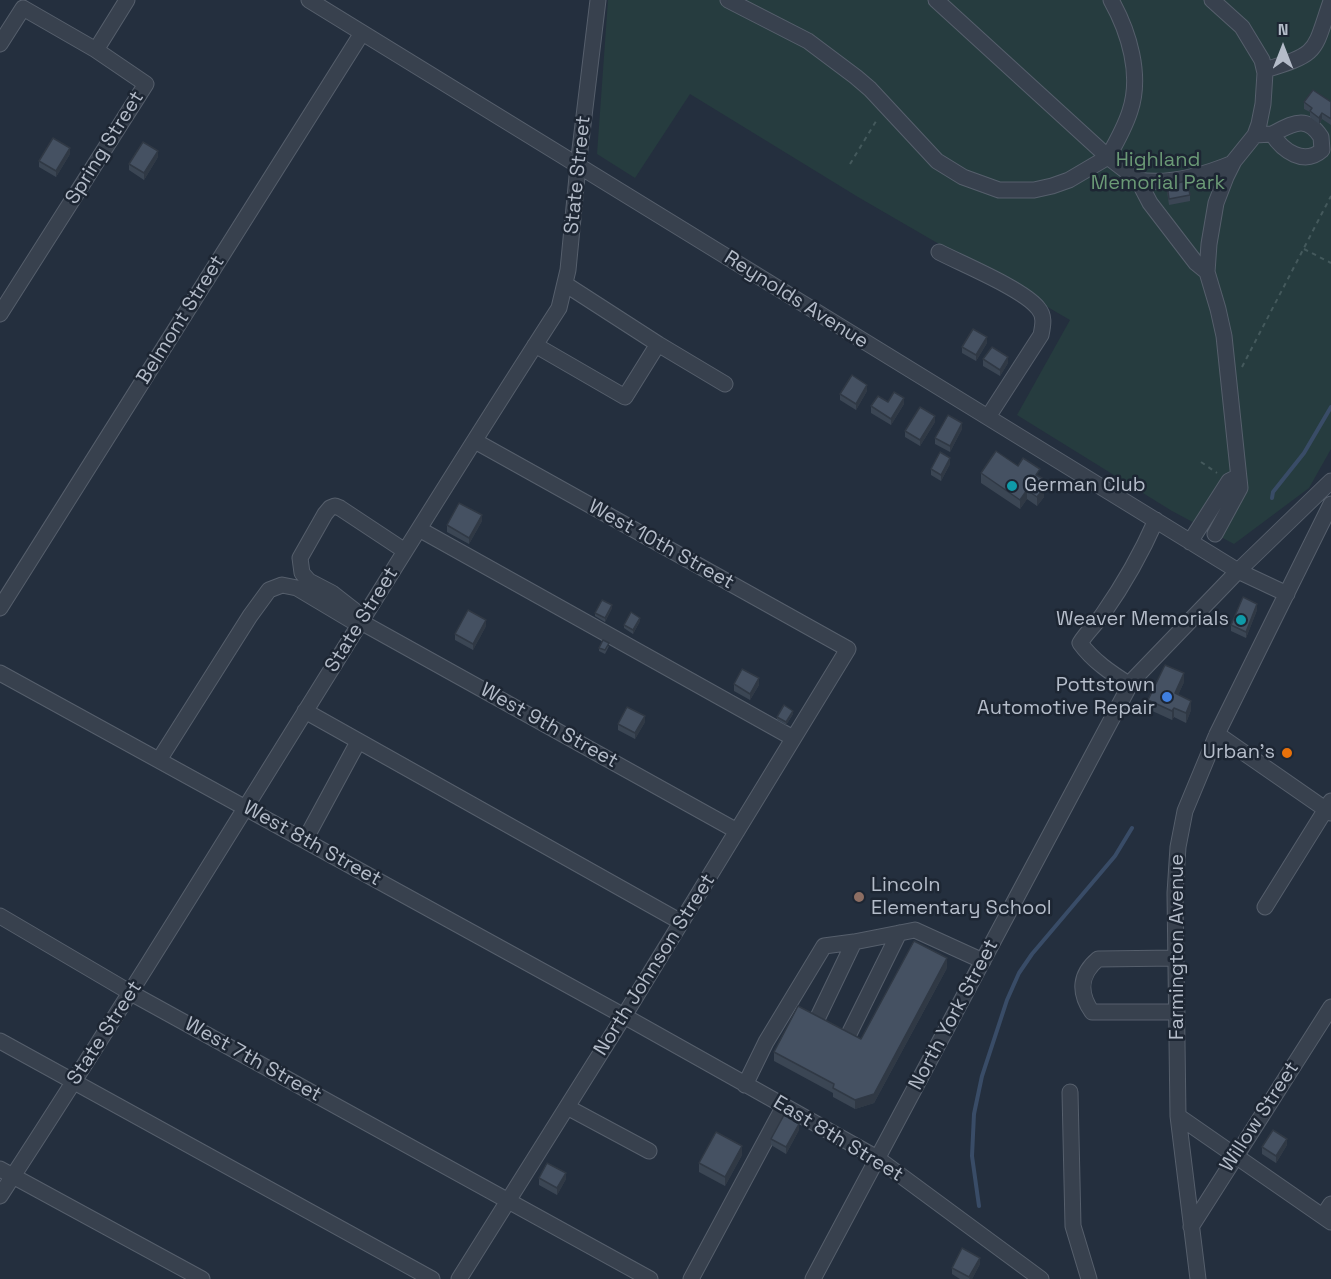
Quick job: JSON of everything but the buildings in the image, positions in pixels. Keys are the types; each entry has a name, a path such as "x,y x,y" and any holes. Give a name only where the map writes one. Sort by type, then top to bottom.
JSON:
{"street":[{"path":"0,44 23,8 96,50 128,0"},
{"name":"Reynolds Avenue","path":"309,0 1190,542 1241,572 1287,594"},
{"name":"State Street","path":"0,1196 7,1172 74,1082 131,993 245,807 559,308 568,270 598,0"},
{"path":"728,0 746,3 808,41 870,88 926,150 948,170 999,190 1016,191 1052,186 1069,180 1108,157 1130,112 1135,74 1129,45 1114,2"},
{"path":"936,0 1108,157 1138,180 1150,203 1196,262 1207,272"},
{"path":"1212,0 1242,27 1262,60 1265,70 1262,114 1255,135 1233,163 1221,189 1213,216 1207,272 1222,323 1231,391 1233,479 1239,488 1236,498 1215,534"},
{"path":"1265,70 1295,61 1313,50 1319,40 1331,1"},
{"name":"Belmont Street","path":"0,608 362,33"},
{"name":"Spring Street","path":"0,314 146,84 96,50"},
{"path":"1255,135 1272,134"},
{"path":"1138,180 1181,179 1233,163"},
{"path":"939,252 1021,294 1039,309 1044,322 1041,335 988,417"},
{"path":"565,284 725,384"},
{"path":"535,345 625,397 658,344"},
{"name":"West 10th Street","path":"475,441 848,649"},
{"path":"1190,542 1233,479"},
{"name":"North York Street","path":"813,1279 1130,685 1331,481"},
{"name":"Farmington Avenue","path":"1198,1279 1178,1116 1175,893 1178,847 1185,811 1217,734 1331,504"},
{"path":"361,622 332,593 309,581 302,573 300,558 325,514 330,508 335,506 340,508 405,551"},
{"path":"1130,685 1090,656 1080,643 1126,581 1156,520"},
{"path":"419,530 793,738"},
{"path":"159,760 250,616 269,590 282,585 297,588 361,622"},
{"name":"West 9th Street","path":"361,622 737,831"},
{"name":"North Johnson Street","path":"459,1279 624,1016 848,649"},
{"name":"West 8th Street","path":"0,673 624,1016"},
{"path":"305,711 681,922"},
{"path":"1217,734 1329,807 1265,907"},
{"path":"305,840 358,742"},
{"name":"West 7th Street","path":"0,916 131,993 650,1279"},
{"path":"745,1085 766,1042 824,946 915,930 983,961"},
{"path":"849,1034 899,933"},
{"path":"818,1017 854,942"},
{"path":"1176,958 1098,959 1087,968 1083,983 1084,1001 1092,1012 1177,1012"},
{"name":"Willow Street","path":"1191,1227 1331,1007"},
{"name":"East 8th Street","path":"624,1016 877,1158 1041,1279"},
{"path":"0,1041 432,1279"},
{"path":"1070,1092 1072,1226 1089,1279"},
{"path":"691,1279 784,1106"},
{"path":"567,1107 649,1150"},
{"path":"1178,1116 1328,1214"},
{"path":"7,1172 202,1279"}],"path":[{"path":"850,164 885,105"},
{"path":"1231,391 1331,196"},
{"path":"1304,249 1331,263"},
{"path":"1201,462 1233,479"}],"green space":[{"name":"Highland Memorial Park","path":"608,0 1331,0 1331,449 1309,488 1234,544 1172,511 1017,415 1070,320 858,197 690,94 635,178 597,154"}],"waterway":[{"path":"1272,498 1273,492 1304,453 1331,407"},
{"path":"979,1206 972,1156 974,1114 982,1076 1007,1000 1019,973 1032,954 1115,856 1132,828"}],"place":[{"name":"German Club","path":"1012,486"},
{"name":"Weaver Memorials","path":"1241,620"},
{"name":"Pottstown Automotive Repair","path":"1167,697"},
{"name":"Urban's","path":"1287,753"},
{"name":"Lincoln Elementary School","path":"859,897"}]}
